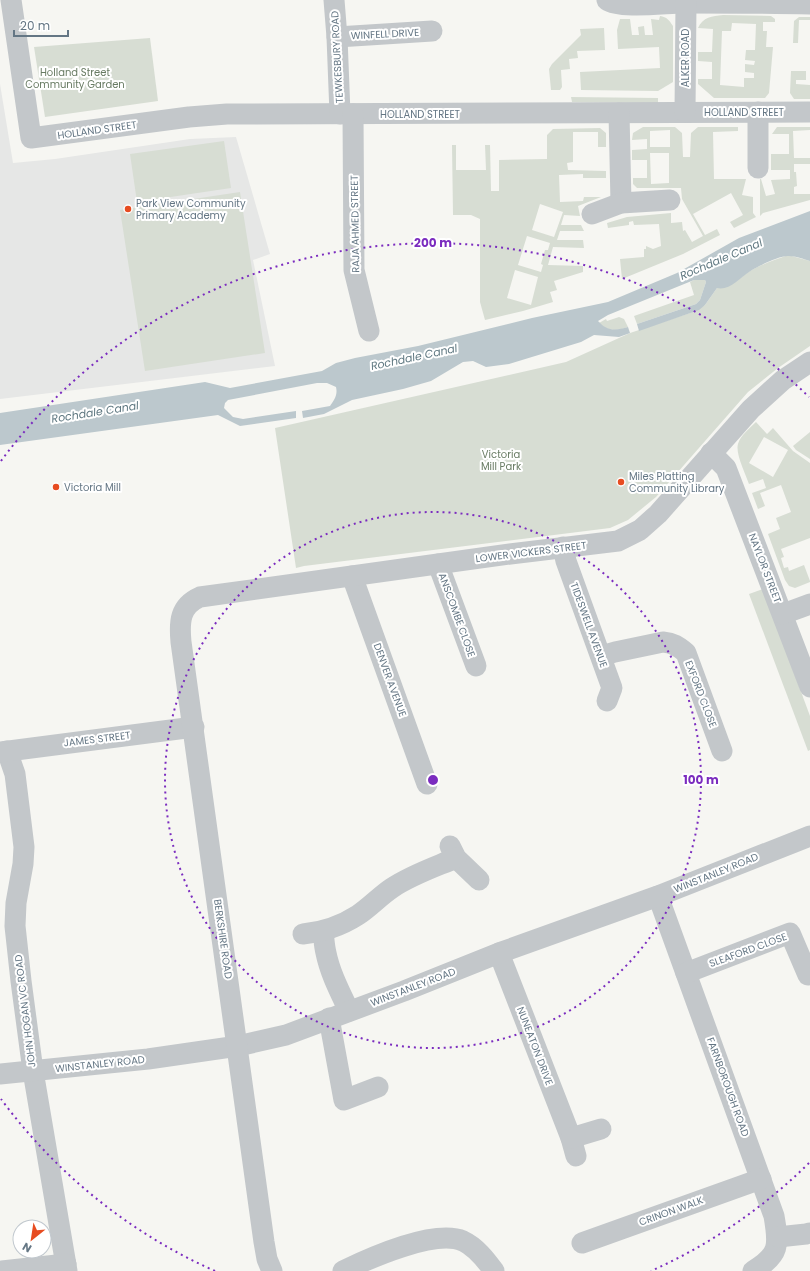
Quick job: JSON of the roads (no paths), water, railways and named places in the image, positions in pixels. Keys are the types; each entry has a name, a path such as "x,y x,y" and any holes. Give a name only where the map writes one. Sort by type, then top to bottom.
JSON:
{"street":[{"name":"HOLLAND STREET","path":"11,0 31,138 189,117 227,114 810,112"},
{"name":"TEWKESBURY ROAD","path":"334,0 337,37 347,114"},
{"path":"607,0 621,4 810,4"},
{"name":"ALKER ROAD","path":"685,112 686,3"},
{"name":"WINFELL DRIVE","path":"337,37 432,31"},
{"path":"619,112 622,203"},
{"path":"758,112 758,168"},
{"name":"RAJA AHMED STREET","path":"347,114 354,270 369,331"},
{"path":"592,214 622,203 670,200"},
{"name":"LOWER VICKERS STREET","path":"185,607 192,600 200,597 563,547 618,541 640,530 658,514 711,453 763,397 783,380 810,362"},
{"name":"NAYLOR STREET","path":"711,453 726,468 810,687"},
{"name":"TIDESWELL AVENUE","path":"563,547 566,561 612,688 607,701"},
{"name":"ANSCOMBE CLOSE","path":"438,564 476,666"},
{"name":"DENVER AVENUE","path":"352,576 427,784"},
{"path":"782,614 810,604"},
{"name":"BERKSHIRE ROAD","path":"185,607 180,631 264,1242 267,1259 272,1271"},
{"name":"EXFORD CLOSE","path":"601,656 663,642 671,642 686,653 722,752"},
{"name":"JAMES STREET","path":"3,752 194,727"},
{"name":"JOHN HOGAN VC ROAD","path":"3,752 15,774 24,847 23,864 16,903 16,926 33,1071 66,1268"},
{"name":"WINSTANLEY ROAD","path":"0,1074 148,1059 238,1046 286,1035 499,953 658,896 810,836"},
{"path":"350,1011 328,963 325,952 313,932 337,926 350,920 392,888 453,852 479,880"},
{"name":"FARNBOROUGH ROAD","path":"658,896 774,1216 778,1237 776,1252 766,1264 753,1271"},
{"name":"SLEAFORD CLOSE","path":"686,973 790,933 808,975"},
{"name":"NUNEATON DRIVE","path":"499,953 573,1147 601,1129"},
{"path":"329,1018 344,1100 378,1087"},
{"name":"CRINON WALK","path":"582,1244 761,1179"},
{"path":"778,1237 810,1233"},
{"path":"343,1271 399,1248 426,1240 445,1238 462,1241 471,1245 494,1271"},
{"path":"2,1271 66,1268"}],"water":[{"name":"Rochdale Canal","path":"810,211 810,261 797,257 780,257 752,270 726,288 717,288 705,305 699,310 639,331 637,324 696,304 700,300 706,282 705,280 694,280 608,315 598,321 605,327 612,329 628,327 630,333 619,337 594,335 581,342 509,364 486,367 473,361 463,362 431,381 403,389 352,400 324,414 303,418 302,411 330,406 336,395 336,387 327,383 317,383 228,400 225,403 224,408 233,417 243,419 296,411 296,418 240,426 218,415 0,445 0,413 205,382 230,388 322,371 336,363 355,358 418,346 532,318 608,302 677,273 739,238"}],"place":[{"name":"Park View Community Primary Academy","path":"128,209"},
{"name":"Miles Platting Community Library","path":"621,482"},
{"name":"Victoria Mill","path":"56,487"}],"park label":[{"name":"Holland Street Community Garden","path":"75,78"},
{"name":"Victoria Mill Park","path":"501,460"}]}
